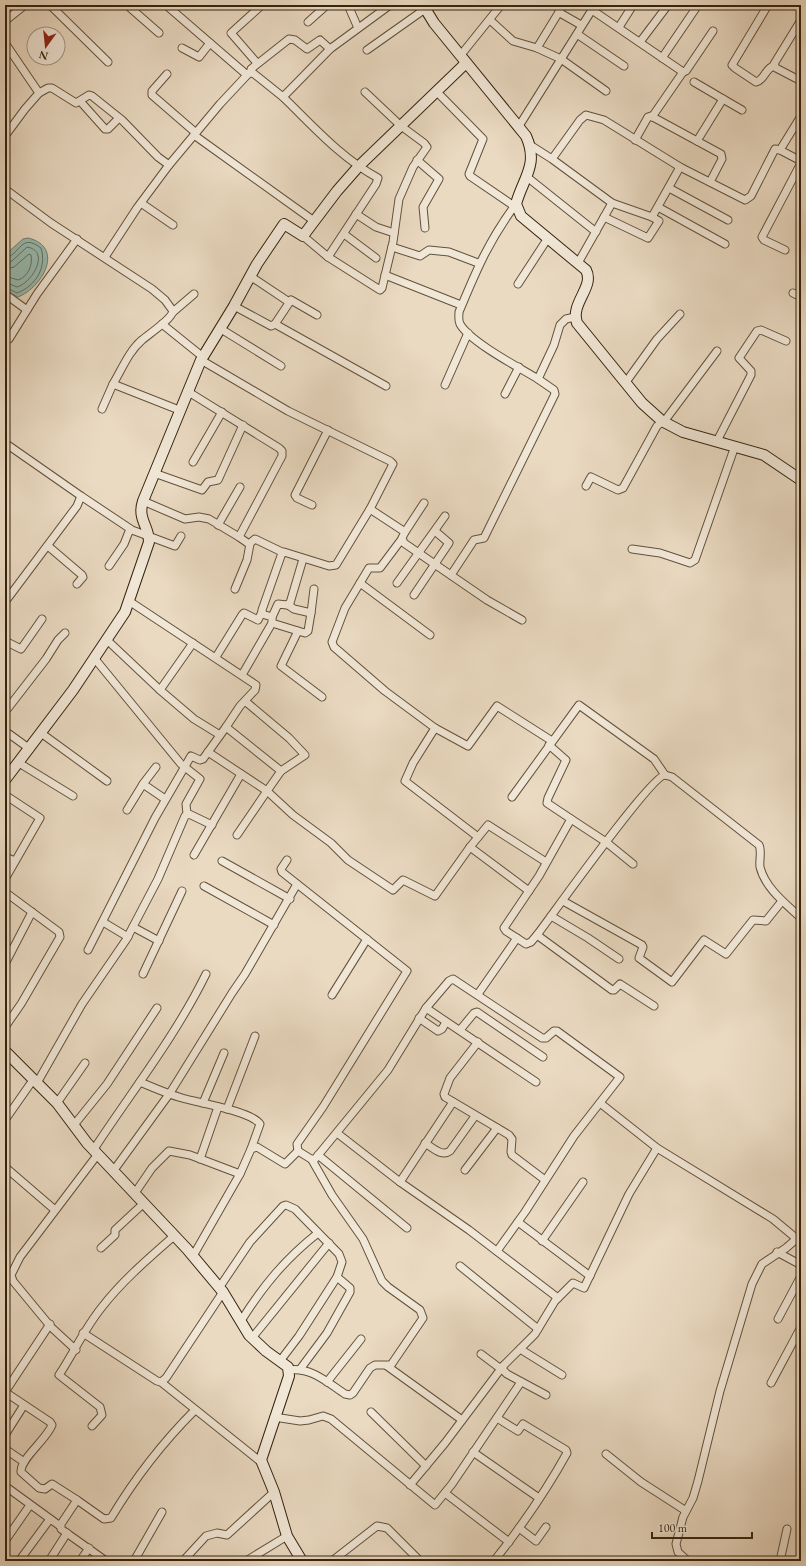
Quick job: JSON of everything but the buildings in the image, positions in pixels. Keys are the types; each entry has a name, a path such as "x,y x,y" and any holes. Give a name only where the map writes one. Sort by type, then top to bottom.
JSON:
{"street":[{"path":"5,20 25,5"},
{"path":"50,5 108,62"},
{"path":"127,5 159,33"},
{"path":"166,5 249,74 283,97 333,146 358,168 378,178 376,184 328,257"},
{"path":"257,63 231,34 262,5"},
{"path":"308,22 327,5"},
{"path":"348,5 358,28"},
{"path":"283,97 330,49 390,5"},
{"path":"302,236 358,168 437,92 463,60 501,5"},
{"path":"619,27 633,5"},
{"path":"640,42 668,5"},
{"path":"662,58 698,5"},
{"path":"768,5 732,65 756,82 760,81 769,68 774,66"},
{"path":"366,50 424,7 434,23 463,60 519,126 530,145 532,161 527,177 515,205 499,226 478,263 461,305 458,318 460,324 468,333 554,390 555,394 484,538 474,540 451,575"},
{"path":"519,126 594,7 619,27 683,72"},
{"path":"537,48 561,8 582,25"},
{"path":"490,20 512,41 521,45 537,48 561,59 606,92"},
{"path":"774,66 775,61 801,20"},
{"path":"635,140 648,117 652,117 683,72 686,71 713,30"},
{"path":"577,34 624,66"},
{"path":"105,257 141,203 169,166 257,63 289,40 295,40 307,49 320,40 330,49"},
{"path":"5,43 39,93"},
{"path":"182,48 199,57 210,43"},
{"path":"774,66 801,81"},
{"path":"167,74 152,90 152,95 195,134 314,221"},
{"path":"694,82 742,110"},
{"path":"5,136 24,109 39,93 48,88 74,103 89,95 119,118 169,166"},
{"path":"5,780 30,749 95,659 125,612 147,548 147,535 140,513 143,501 179,410 202,359 250,276 284,224 302,236 328,257 380,290 392,247 399,199 408,176 417,160 426,149 426,145 401,126 365,92"},
{"path":"437,92 484,139 469,174 470,176 515,205 521,216 586,270 589,278 577,304 575,317 577,323 651,413 662,421 683,432 764,455 801,480"},
{"path":"697,141 723,99"},
{"path":"80,101 105,129 108,129 119,118"},
{"path":"552,158 580,120 586,115 604,120 680,167 742,199 749,199 773,151 776,149 780,150 801,162 762,237 764,240 785,250"},
{"path":"780,150 801,116"},
{"path":"652,117 722,155 722,159 710,182"},
{"path":"530,145 552,158 612,203 652,217 659,221 648,238 604,217"},
{"path":"417,160 440,179 423,207 425,228"},
{"path":"652,217 680,167"},
{"path":"527,177 596,232"},
{"path":"669,188 728,220"},
{"path":"5,189 152,289 165,300 173,312"},
{"path":"141,203 173,225"},
{"path":"578,263 612,203"},
{"path":"658,207 725,244"},
{"path":"356,214 376,227 394,233"},
{"path":"344,234 376,258"},
{"path":"518,284 548,238"},
{"path":"5,341 9,339 27,310 78,239"},
{"path":"392,247 420,256 428,250 454,253 478,263"},
{"path":"385,275 461,305"},
{"path":"250,276 289,302"},
{"path":"793,293 801,297"},
{"path":"5,294 27,310"},
{"path":"102,409 133,349 194,294"},
{"path":"234,306 270,326 275,324 289,302 293,300 317,315"},
{"path":"626,382 658,339 680,314"},
{"path":"538,379 560,325 566,319 575,317"},
{"path":"162,324 202,359 288,411 392,462 392,465 370,508 334,566 329,566 282,552 255,539 250,544 247,560 235,589"},
{"path":"275,324 386,386"},
{"path":"220,329 281,366"},
{"path":"717,441 751,375 751,371 739,358 756,331 761,330 786,341"},
{"path":"446,385 468,333"},
{"path":"586,486 592,477 618,490 622,490 657,426 666,419 717,351"},
{"path":"505,394 519,367"},
{"path":"114,384 179,410"},
{"path":"187,391 244,425 279,448 283,453 239,536"},
{"path":"193,462 222,412"},
{"path":"154,473 202,490 208,482 218,480 244,425"},
{"path":"312,505 297,498 295,495 328,430"},
{"path":"5,443 131,530 175,546 181,536"},
{"path":"632,549 660,553 692,563 701,546 735,446"},
{"path":"218,525 240,487"},
{"path":"5,601 78,506 81,496"},
{"path":"143,501 185,519 204,517 239,536 250,544"},
{"path":"424,503 405,532 402,540 380,568 369,568 345,608 332,639 332,645 385,691 435,728 468,746 497,706 550,743 566,760 548,798 548,803 606,842 633,864"},
{"path":"370,508 405,532"},
{"path":"397,583 445,516"},
{"path":"108,566 124,544 131,530"},
{"path":"414,595 449,542 434,531"},
{"path":"402,540 487,600 522,620"},
{"path":"48,546 82,575 83,577 77,584"},
{"path":"216,658 243,614 258,620 282,552"},
{"path":"288,605 303,559"},
{"path":"360,583 430,635"},
{"path":"262,612 272,620 306,633 308,632 314,589"},
{"path":"88,950 165,799 184,766 191,756 202,760 256,688 254,683 129,601"},
{"path":"242,675 272,620 278,604 288,605 294,609 311,612"},
{"path":"5,641 21,649 42,618"},
{"path":"298,631 281,668 322,697"},
{"path":"5,712 46,659 58,640 65,633"},
{"path":"107,640 160,690 194,719 220,735"},
{"path":"160,690 193,643"},
{"path":"5,1120 35,1081 82,1004 128,937 158,879 187,814 186,804 200,779 184,766 95,659"},
{"path":"237,835 267,790 282,771 305,755 289,738 245,701"},
{"path":"512,797 550,743 580,705 654,759 665,775"},
{"path":"226,727 282,771"},
{"path":"435,728 413,763 405,781 478,837"},
{"path":"5,731 30,749"},
{"path":"41,733 107,781"},
{"path":"208,752 267,790 293,815 330,843 348,860 393,890 401,881 404,880 435,896 485,827 490,826 546,862"},
{"path":"19,763 73,796"},
{"path":"127,810 143,784 156,767"},
{"path":"194,854 241,774"},
{"path":"571,819 529,890 504,928 526,944 529,944 537,935 606,842 658,778 665,775 672,777 759,845 760,862 763,874 782,901 801,918"},
{"path":"143,784 165,799"},
{"path":"5,795 40,818 5,879"},
{"path":"187,814 212,825"},
{"path":"470,847 529,890"},
{"path":"5,857 15,862"},
{"path":"287,860 282,871 406,969 407,973 323,1107 297,1144 298,1151"},
{"path":"222,861 290,899"},
{"path":"114,1170 170,1094 290,899 297,884"},
{"path":"204,886 274,925"},
{"path":"143,974 182,891"},
{"path":"5,1027 21,1004 60,937 59,932 6,895"},
{"path":"563,901 642,945 643,947 639,958 672,982 704,940 726,954 754,920 757,919 765,921 782,901"},
{"path":"5,964 32,912"},
{"path":"551,916 588,938 619,960"},
{"path":"103,922 128,937"},
{"path":"133,927 158,941"},
{"path":"537,935 612,990 620,984 654,1006"},
{"path":"478,994 517,938"},
{"path":"332,995 367,939"},
{"path":"76,1350 50,1324 13,1281 11,1275 20,1257 96,1152 184,1016 206,974"},
{"path":"315,1158 388,1070 419,1018 451,980 455,980 478,994 542,1038 546,1038 554,1031 557,1031 619,1076 619,1079 574,1136 518,1222 497,1251"},
{"path":"74,1125 107,1084 156,1008"},
{"path":"426,1008 536,1082"},
{"path":"460,1030 474,1013 477,1012 543,1057"},
{"path":"419,1018 438,1030 441,1030 446,1022"},
{"path":"227,1109 255,1036"},
{"path":"478,1042 450,1078 444,1090 445,1097 497,1128 512,1139 512,1155 545,1180"},
{"path":"5,1051 57,1103 96,1152 193,1256 221,1290 252,1338 266,1352 280,1361 289,1370 289,1376 274,1417 261,1462"},
{"path":"203,1103 224,1053"},
{"path":"57,1103 86,1063"},
{"path":"140,1082 170,1094 227,1109 257,1120 260,1124 240,1174 193,1256"},
{"path":"400,1182 453,1102"},
{"path":"600,1103 657,1148 773,1219 799,1237 786,1248 777,1252 762,1264 752,1284 720,1392 698,1481 693,1498 686,1511 676,1544 678,1552 688,1561"},
{"path":"200,1159 218,1107"},
{"path":"425,1143 443,1154 446,1154 450,1151 475,1116"},
{"path":"465,1170 497,1128"},
{"path":"337,1133 400,1182 497,1251 558,1298"},
{"path":"251,1149 258,1147 285,1164 298,1151"},
{"path":"410,1485 502,1367 538,1329 558,1298 573,1283 584,1288 629,1194 657,1148"},
{"path":"135,1193 152,1168 169,1151 200,1159 240,1174"},
{"path":"298,1151 315,1158 407,1228"},
{"path":"289,1370 301,1368 327,1382 344,1394 350,1395 353,1393 370,1368 374,1365 391,1365 423,1318 423,1314 382,1281 363,1239 332,1195 315,1158"},
{"path":"5,1167 55,1210"},
{"path":"542,1241 583,1182"},
{"path":"101,1248 114,1238 115,1230 144,1203"},
{"path":"161,1382 166,1378 250,1242 283,1206 286,1205 295,1209 329,1243 339,1254 342,1262 337,1277 299,1336 280,1361"},
{"path":"518,1222 590,1276"},
{"path":"241,1321 265,1284 295,1250 318,1233"},
{"path":"92,1426 102,1415 100,1407 59,1375 76,1350 83,1333 102,1307 124,1282 174,1236"},
{"path":"252,1338 329,1243"},
{"path":"777,1252 801,1265"},
{"path":"460,1266 538,1329"},
{"path":"778,1319 801,1276"},
{"path":"301,1368 327,1333 350,1292 350,1288 337,1277"},
{"path":"50,1324 5,1392 50,1422 52,1425 45,1438 24,1462 21,1472 39,1488 43,1490 50,1485 55,1485 104,1519 111,1518 145,1466 169,1436 195,1410"},
{"path":"771,1383 801,1328"},
{"path":"83,1333 157,1381 161,1382 261,1462 274,1492 287,1536 302,1561"},
{"path":"327,1382 361,1338"},
{"path":"520,1349 562,1375"},
{"path":"481,1354 502,1367 507,1374 546,1395"},
{"path":"387,1366 462,1420"},
{"path":"274,1417 300,1421 323,1416 344,1429 435,1505 445,1493 521,1382"},
{"path":"5,1435 24,1405"},
{"path":"371,1412 426,1466"},
{"path":"494,1561 519,1528 567,1453 566,1450 523,1424 518,1431 497,1418"},
{"path":"5,1449 24,1462"},
{"path":"473,1452 539,1498"},
{"path":"606,1454 641,1482 686,1511"},
{"path":"6,1490 50,1518 60,1526 61,1529 106,1561"},
{"path":"183,1561 206,1536 217,1533 228,1535 274,1492"},
{"path":"445,1493 509,1542"},
{"path":"60,1526 77,1500"},
{"path":"5,1541 30,1505"},
{"path":"134,1561 162,1512"},
{"path":"19,1561 50,1518"},
{"path":"332,1561 377,1526 387,1528 420,1561"},
{"path":"519,1528 536,1541 546,1527"},
{"path":"780,1561 787,1529"},
{"path":"49,1561 67,1533"},
{"path":"246,1561 287,1536"},
{"path":"80,1561 89,1548"}],"water":[{"path":"28,238 39,243 46,250 48,258 42,276 27,292 18,297 5,290 5,255 23,239"}]}
